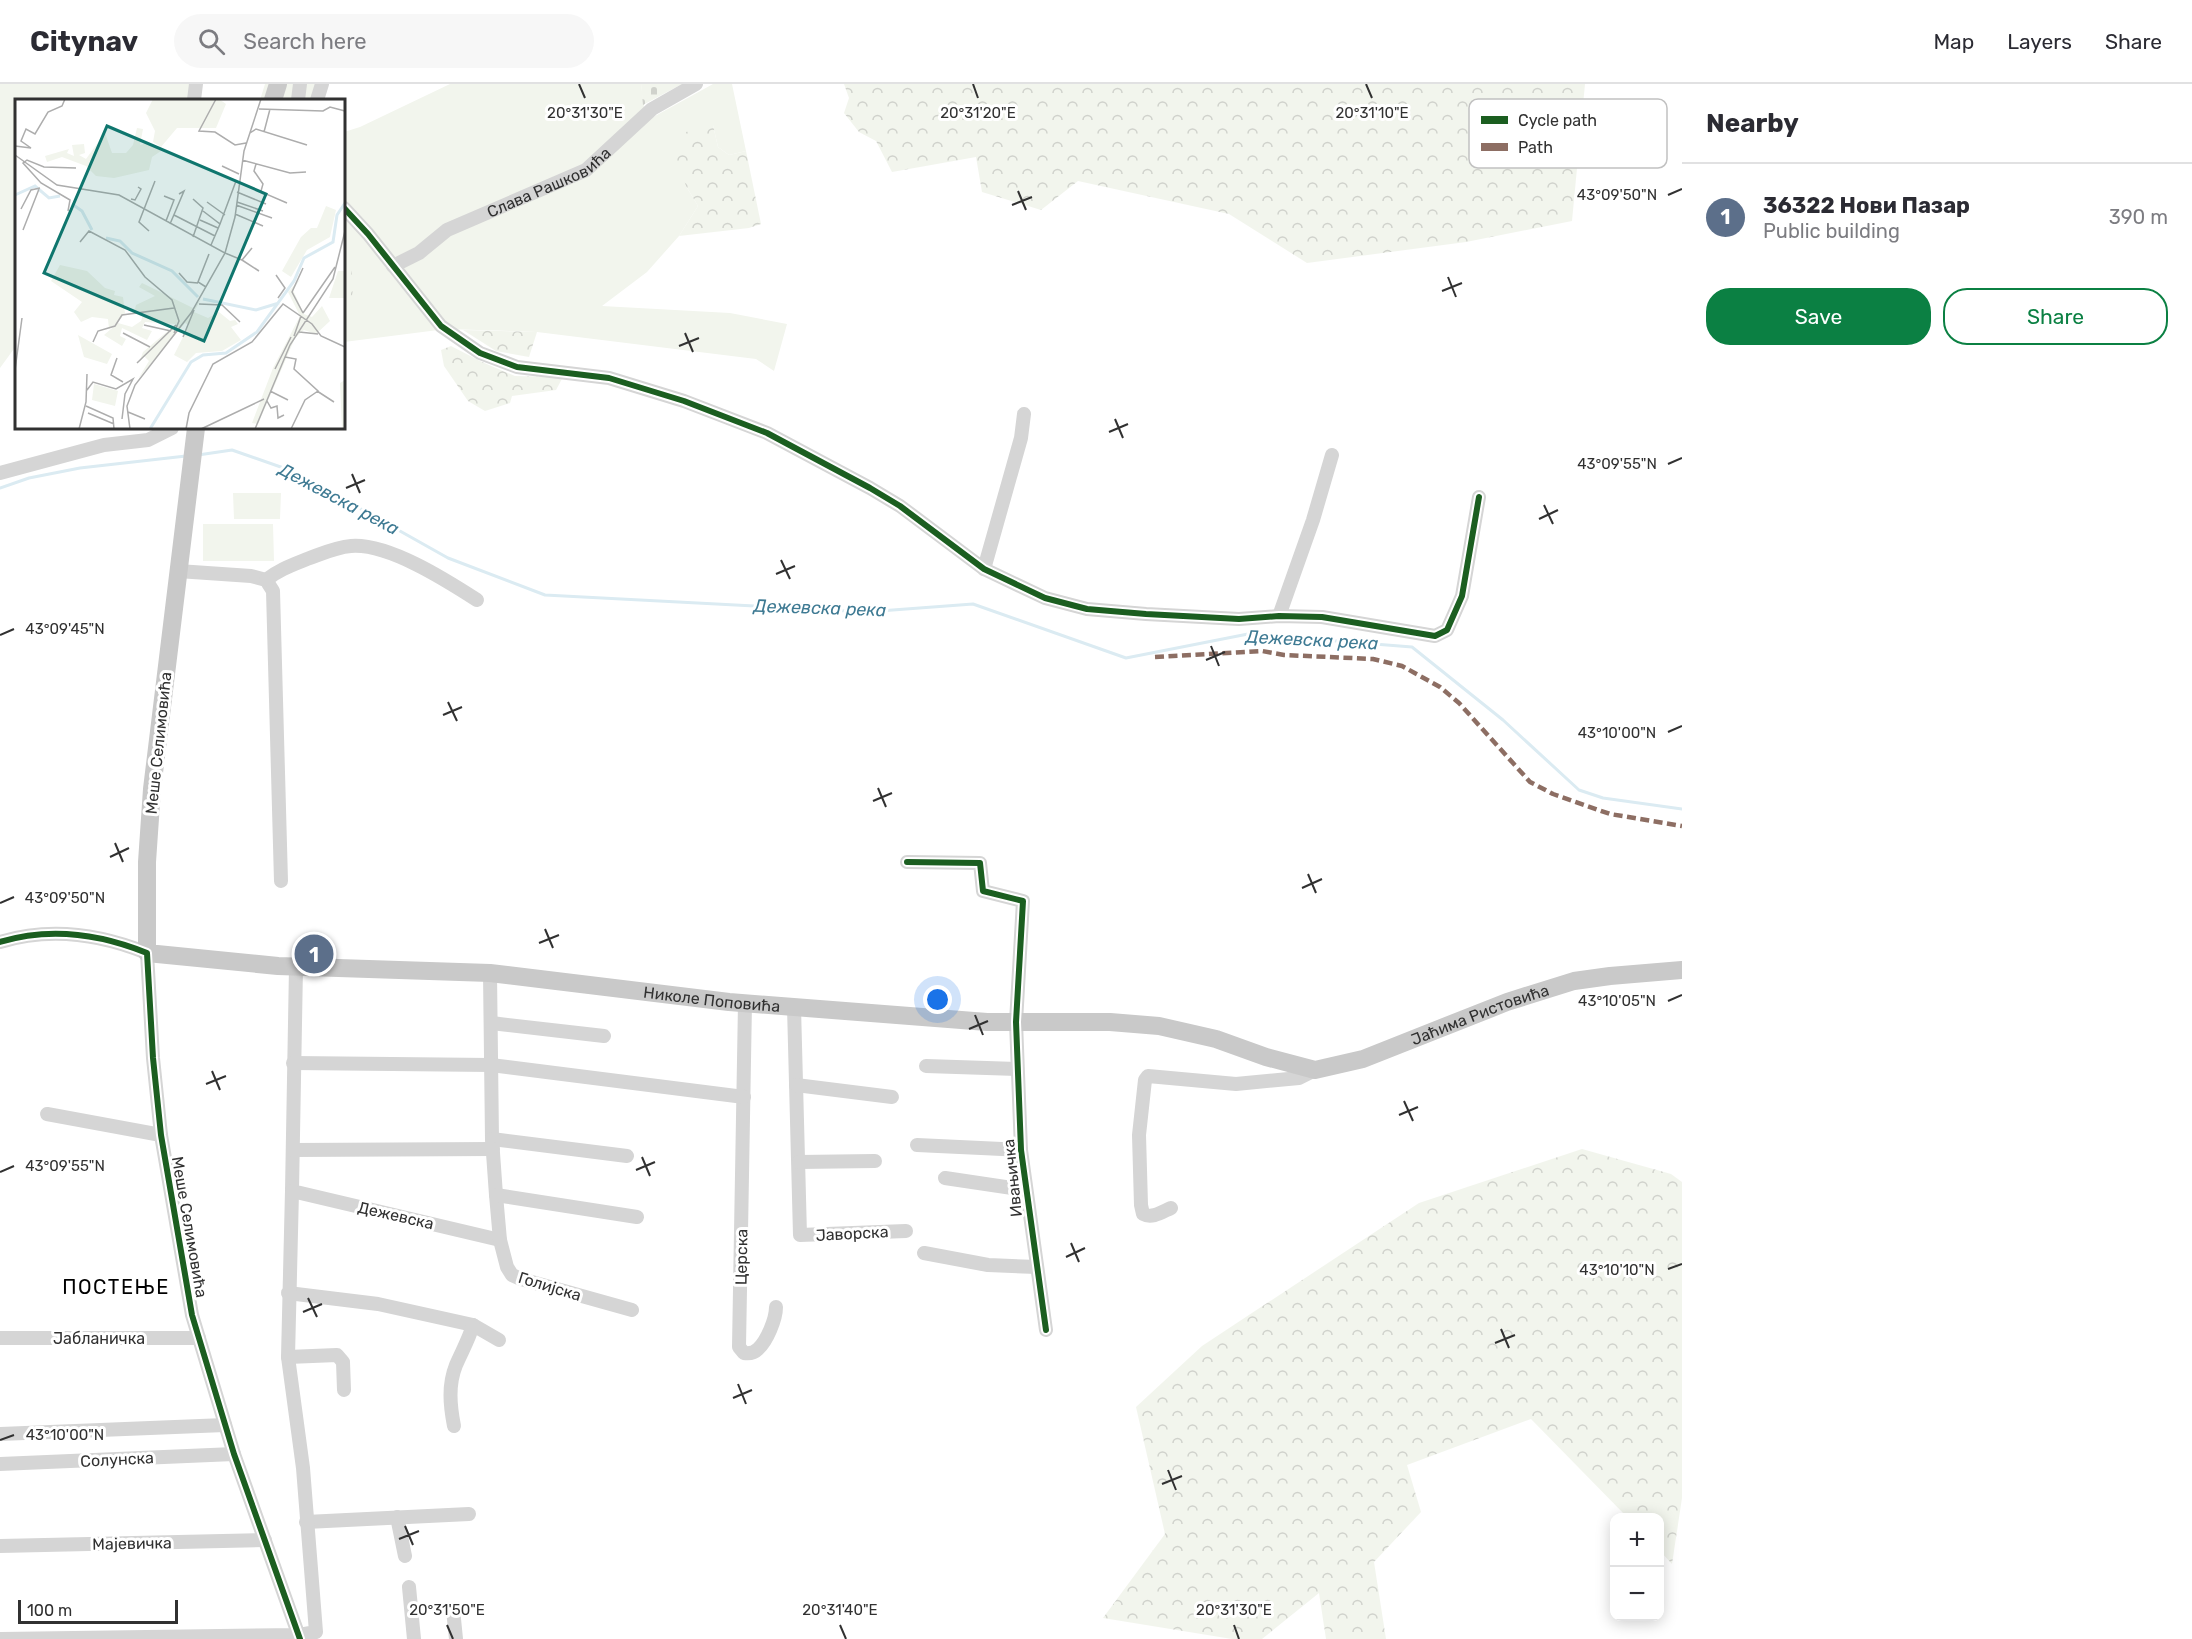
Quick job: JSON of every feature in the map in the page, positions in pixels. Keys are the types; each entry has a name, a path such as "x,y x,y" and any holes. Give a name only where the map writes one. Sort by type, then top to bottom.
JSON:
{"main road":[{"path":"273,99 278,84"},
{"name":"Меше Селимовића","path":"147,952 147,862 152,789 195,434"},
{"name":"Николе Поповића","path":"147,952 296,967 490,973 745,1003 987,1022 1016,1022"},
{"name":"Јаћима Ристовића","path":"1016,1022 1110,1022 1159,1026 1216,1039 1266,1057 1315,1070 1363,1059 1507,1002 1574,981 1682,970"}],"street":[{"path":"194,99 196,84"},
{"path":"298,99 300,84"},
{"path":"317,99 322,84"},
{"name":"Слава Рашковића","path":"393,266 419,253 447,230 586,170 652,109 696,84"},
{"path":"345,209 368,234 441,326 480,353 517,367 609,378 684,401 767,433 900,506 984,569 1045,598 1087,609 1239,619 1279,616 1322,617 1435,636 1441,635 1447,630 1462,596 1479,497"},
{"path":"984,569 1022,438 1024,414"},
{"path":"0,473 104,445 148,440 170,429"},
{"path":"1279,616 1313,520 1332,455"},
{"path":"266,580 276,572 320,554 335,549 360,546 392,554 450,583 477,600"},
{"path":"178,571 251,576 266,580 273,591 280,881"},
{"path":"908,862 980,863 983,891 1023,901 1016,1022"},
{"path":"0,942 38,933 70,934 107,940 147,952"},
{"name":"Меше Селимовића","path":"147,952 160,1135 188,1292 199,1338 234,1454 300,1637"},
{"path":"1,1639 300,1637 314,1634 317,1630 303,1468 288,1357 296,967"},
{"name":"Голијска","path":"490,973 492,1144 500,1240 507,1267 513,1275 632,1310"},
{"name":"Церска","path":"745,1003 739,1347 744,1353 752,1354 758,1349 770,1328 776,1307"},
{"name":"Јаворска","path":"794,1007 800,1235 906,1231"},
{"name":"Ивањичка","path":"1016,1022 1021,1150 1046,1330"},
{"path":"490,1023 604,1036"},
{"path":"293,1063 491,1065 744,1097"},
{"path":"926,1066 1017,1069"},
{"name":"Јаћима Ристовића","path":"1171,1208 1152,1216 1146,1216 1143,1214 1141,1205 1139,1135 1148,1076 1236,1084 1299,1078 1315,1070"},
{"path":"796,1085 892,1097"},
{"path":"47,1114 160,1135"},
{"path":"293,1150 492,1144 627,1156"},
{"name":"Ивањичка","path":"917,1145 1021,1150"},
{"path":"799,1162 874,1161"},
{"name":"Ивањичка","path":"945,1178 1026,1190"},
{"name":"Дежевска","path":"292,1191 500,1240"},
{"path":"496,1195 637,1217"},
{"path":"924,1253 988,1265 1037,1267"},
{"path":"288,1293 378,1304 473,1325 499,1340"},
{"path":"454,1426 450,1401 451,1383 473,1325"},
{"name":"Јабланичка","path":"0,1338 199,1338"},
{"path":"288,1357 337,1355 343,1362 344,1390"},
{"path":"0,1434 225,1425"},
{"name":"Солунска","path":"0,1464 234,1454"},
{"path":"306,1522 469,1514"},
{"path":"397,1517 405,1556"},
{"name":"Мајевичка","path":"0,1546 265,1540"},
{"path":"409,1587 414,1639"},
{"path":"453,1609 456,1639"}],"green space":[{"path":"0,84 201,84 199,99 15,99 15,347 0,368"},
{"path":"265,84 322,84 317,99 260,99"},
{"path":"450,84 641,84 646,121 713,84 732,84 746,151 729,155 718,147 713,125 686,186 698,206 679,236 647,272 602,306 730,313 787,324 774,371 756,359 537,332 446,329 345,342 345,132 360,127"},
{"path":"641,84 682,84 643,105"},
{"path":"844,84 1585,84 1584,99 1469,99 1469,168 1577,168 1572,221 1466,242 1307,263 1229,214 1078,181 1041,210 982,192 976,157 892,172 876,141 859,132 844,113 849,98"},
{"path":"713,125 718,147 729,155 746,151 761,224 749,228 679,236 698,206 686,186 674,153 686,132"},
{"path":"345,241 354,285 352,295 345,298"},
{"path":"463,330 537,332 529,357 496,351"},
{"path":"451,346 515,376 563,377 556,390 512,396 510,403 485,411 468,401 444,366 441,350"},
{"path":"233,493 281,493 280,519 234,519"},
{"path":"203,524 273,524 274,561 203,561"},
{"path":"1582,1149 1671,1174 1682,1182 1682,1498 1672,1564 1664,1555 1664,1513 1623,1513 1531,1419 1407,1465 1421,1512 1374,1562 1386,1639 1326,1639 1319,1593 1262,1639 1232,1639 1103,1618 1165,1534 1136,1407 1202,1346 1419,1203"}],"waterway":[{"name":"Дежевска река","path":"198,455 232,450 295,472 448,558 545,595 866,612 973,604 1126,658 1248,634 1412,647 1503,720 1579,790 1603,798 1682,809"},
{"name":"Дежевска река","path":"0,488 29,478 80,468 186,456"}],"marked path":[{"path":"1155,657 1262,651 1284,655 1373,659 1402,666 1440,687 1459,703 1530,782 1553,794 1610,814 1682,826"}],"cycle path":[{"path":"345,209 368,234 441,326 480,353 517,367 609,378 684,401 767,433 900,506 984,569 1045,598 1087,609 1239,619 1279,616 1322,617 1435,636 1447,630 1462,596 1479,497"},
{"path":"907,862 980,863 983,891 1023,901 1016,1022 1021,1150 1046,1330"},
{"path":"0,942 37,935 74,935 111,941 147,953 153,1058 161,1135 192,1315 234,1454 300,1639"}],"place":[{"name":"36322 Нови Пазар","path":"314,954"}],"district":[{"name":"ПОСТЕЊЕ","path":"116,1287"}]}
